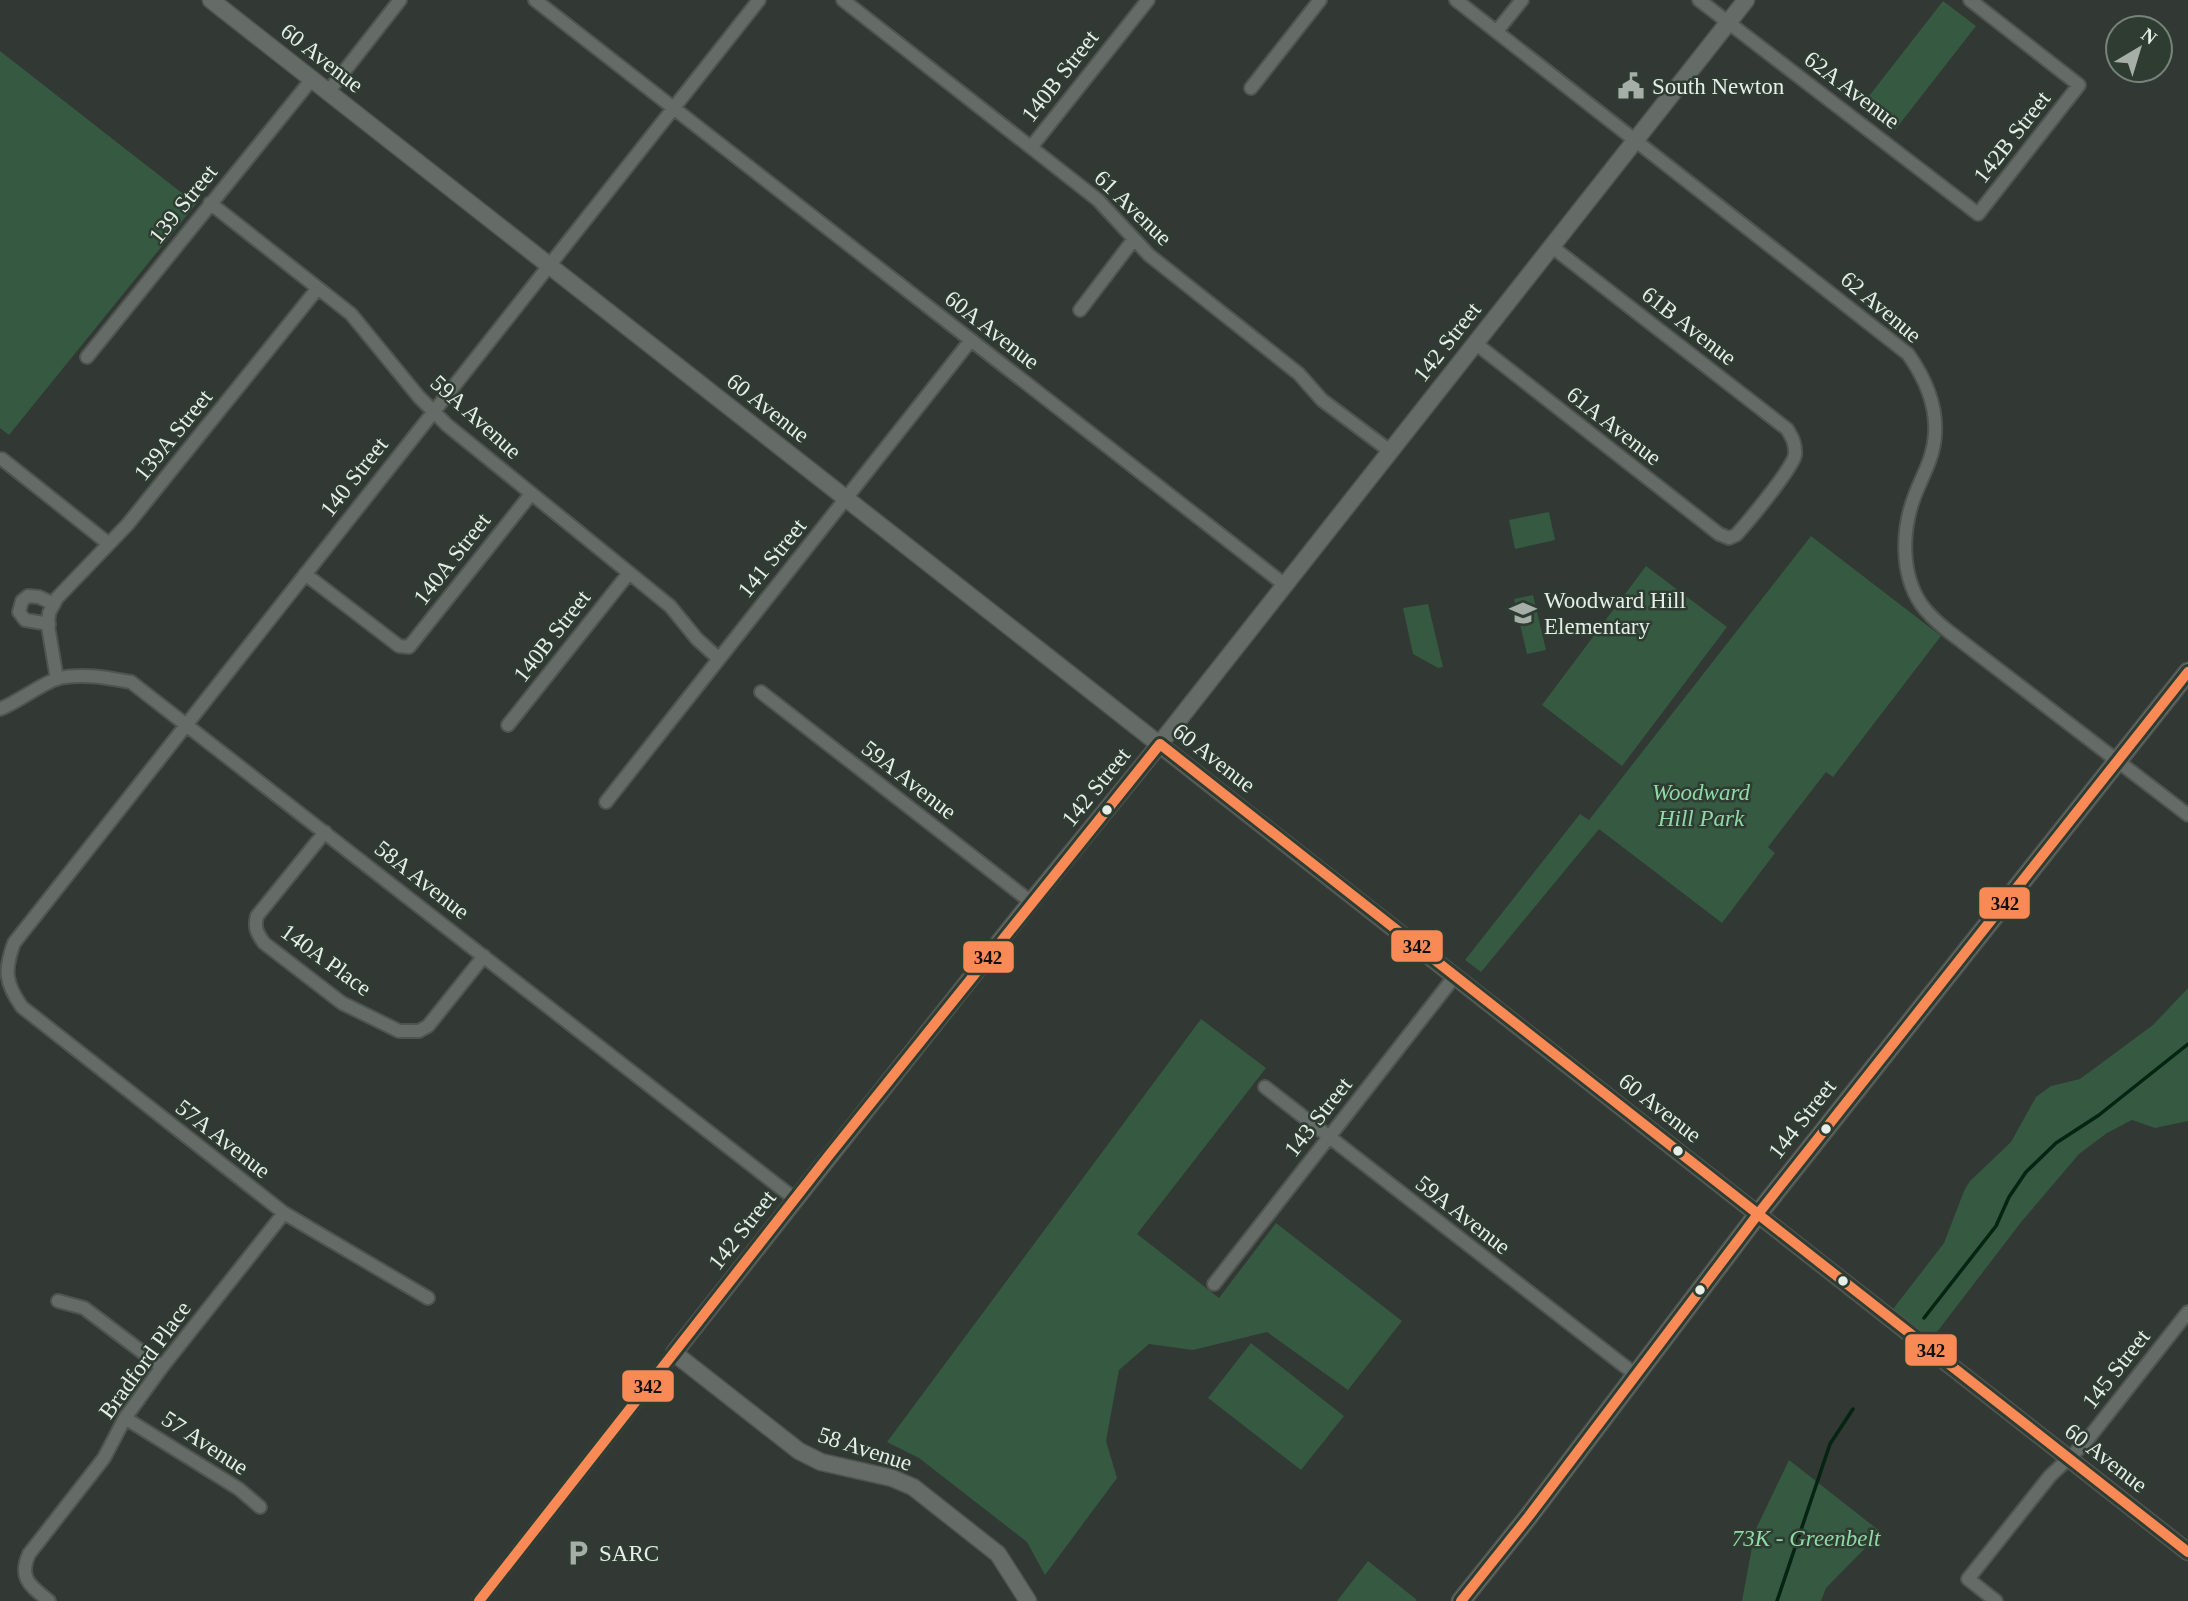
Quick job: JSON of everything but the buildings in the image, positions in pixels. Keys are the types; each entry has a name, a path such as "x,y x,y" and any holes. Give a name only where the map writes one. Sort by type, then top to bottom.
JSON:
{"main road":[{"name":"144 Street","path":"1461,1601 1758,1214 2188,672"}],"street":[{"name":"60 Avenue","path":"211,0 2188,1552"},
{"path":"328,92 400,0"},
{"name":"60A Avenue","path":"535,0 1285,585"},
{"name":"140 Street","path":"10,990 7,969 14,943 758,0"},
{"name":"61 Avenue","path":"843,0 1098,200 1149,255 1299,374 1322,400 1390,451"},
{"name":"140B Street","path":"1032,146 1148,0"},
{"path":"1251,88 1320,0"},
{"name":"62 Avenue","path":"1456,0 1908,354 1928,387 1935,414 1931,458 1908,514 1905,537 1911,582 1921,604 1948,631 2118,760"},
{"path":"1497,31 1522,0"},
{"name":"62A Avenue","path":"1699,0 1978,214"},
{"name":"142 Street","path":"479,1601 1031,902 1160,744 1746,0"},
{"name":"142B Street","path":"1970,0 2079,85 1978,214"},
{"name":"139 Street","path":"87,357 312,79"},
{"name":"59A Avenue","path":"211,203 351,314 433,411 670,606 697,639 718,658"},
{"path":"1080,310 1134,239"},
{"name":"61B Avenue","path":"1551,246 1787,429 1795,445 1794,460 1740,531 1729,538"},
{"name":"139A Street","path":"57,678 48,624 49,613 57,598 128,524 318,288"},
{"name":"141 Street","path":"606,802 971,340"},
{"name":"61A Avenue","path":"1475,343 1719,534 1729,538"},
{"path":"2,459 108,544"},
{"name":"140A Street","path":"305,574 405,648 414,642 531,494"},
{"name":"140B Street","path":"508,725 629,572"},
{"path":"48,624 25,620 19,607 27,596 32,595 54,604"},
{"name":"58A Avenue","path":"0,709 18,702 57,678 94,676 131,682 795,1199"},
{"name":"59A Avenue","path":"761,692 1031,902"},
{"path":"2118,760 2188,815"},
{"name":"140A Place","path":"326,832 257,916 257,934 264,943 342,1003 400,1031 410,1032 428,1026 484,956"},
{"name":"143 Street","path":"1214,1284 1455,976"},
{"name":"57A Avenue","path":"10,990 22,1007 284,1213 428,1298"},
{"name":"59A Avenue","path":"1265,1087 1636,1375"},
{"name":"Bradford Place","path":"49,1601 32,1588 24,1571 29,1554 104,1458 125,1418 162,1367 284,1213"},
{"path":"58,1301 84,1308 162,1367"},
{"name":"145 Street","path":"1996,1601 1968,1579 2050,1476 2084,1444 2188,1312"},
{"name":"58 Avenue","path":"674,1353 799,1451 821,1462 892,1478 913,1487 998,1554 1028,1601"},
{"name":"57 Avenue","path":"125,1418 239,1489 260,1507"}],"green space":[{"path":"1943,1 1976,26 1895,130 1862,105"},
{"path":"0,51 196,204 9,435 0,428"},
{"path":"1549,512 1555,540 1515,549 1509,520"},
{"name":"Woodward Hill Park","path":"1811,536 1941,636 1833,777 1826,772 1768,847 1775,853 1722,923 1599,829 1481,972 1465,960 1580,814 1589,820"},
{"path":"1646,566 1727,627 1622,766 1542,705"},
{"path":"1533,595 1546,650 1527,654 1514,599"},
{"path":"1428,604 1443,667 1438,668 1413,654 1403,608"},
{"path":"2188,988 2188,1121 2155,1128 2132,1120 2107,1133 2079,1154 2022,1221 1927,1345 1890,1313 1944,1243 1970,1181 2011,1142 2036,1097 2051,1086 2080,1079 2153,1025"},
{"path":"1201,1019 1266,1068 1137,1234 1219,1298 1276,1223 1402,1321 1348,1390 1267,1332 1193,1350 1149,1344 1119,1370 1106,1441 1117,1478 1045,1575 1027,1542 919,1458 887,1442"},
{"path":"1251,1343 1344,1416 1301,1470 1208,1398"},
{"name":"73K - Greenbelt","path":"1789,1460 1881,1532 1826,1588 1821,1601 1742,1601 1755,1531"},
{"path":"1368,1561 1417,1600 1337,1601"}],"waterway":[{"path":"1924,1318 1996,1226 2009,1197 2026,1172 2056,1143 2099,1115 2188,1044"},
{"path":"1777,1601 1830,1444 1853,1409"}],"transit line":[{"name":"342","path":"1461,1601 1529,1516 1758,1214 2188,672"},
{"name":"342","path":"1160,744 2188,1552"},
{"name":"342","path":"479,1601 830,1154 1160,744"}],"place":[{"name":"South Newton","path":"1631,86"},
{"name":"Woodward Hill Elementary","path":"1523,613"},
{"name":"SARC","path":"578,1553"}]}
